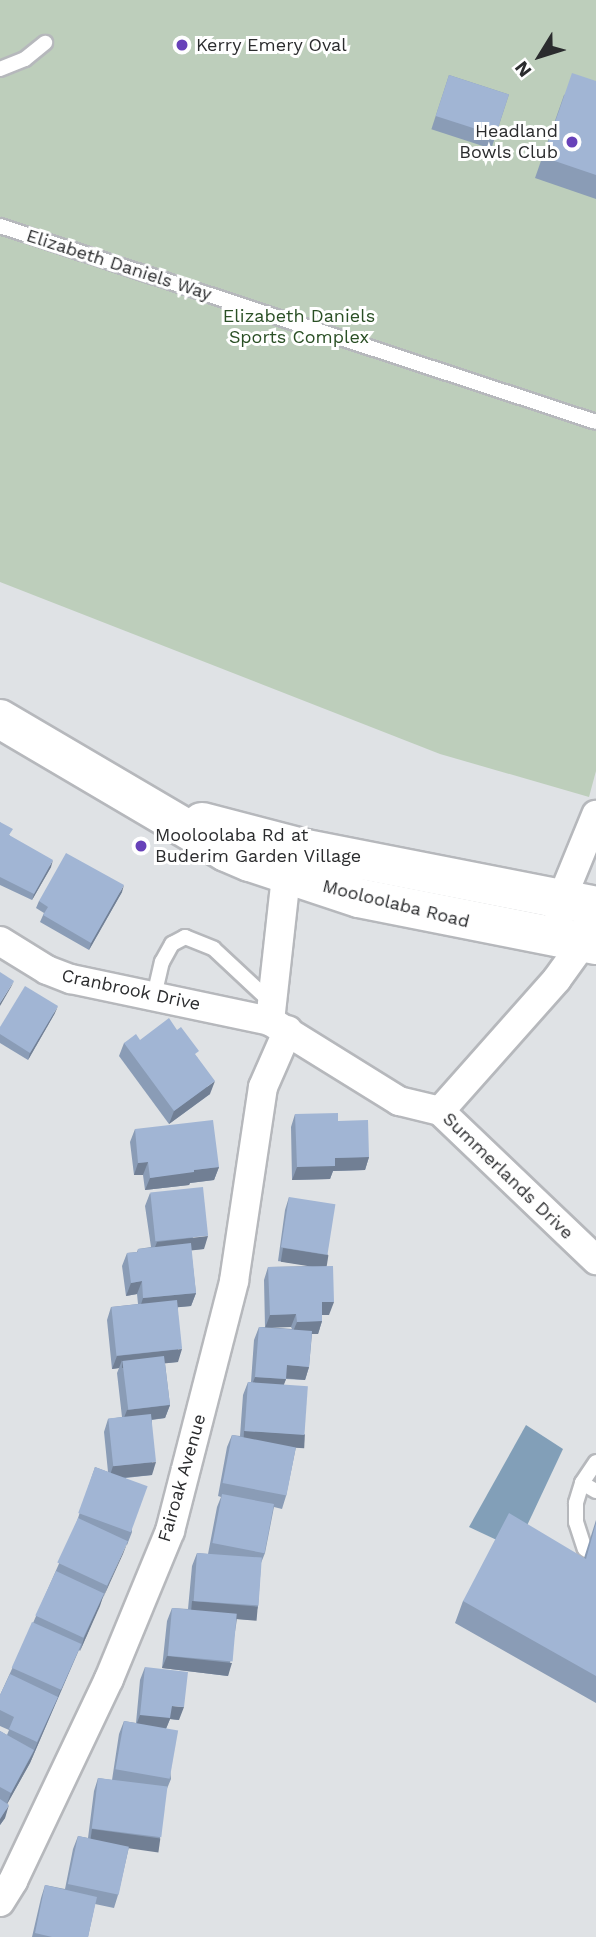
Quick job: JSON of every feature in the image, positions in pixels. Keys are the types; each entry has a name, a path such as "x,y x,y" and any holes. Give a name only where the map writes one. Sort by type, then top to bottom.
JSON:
{"main road":[{"name":"Mooloolaba Road","path":"0,719 169,816 226,852 286,875 359,898 578,942"},
{"name":"Mooloolaba Road","path":"169,816 233,828 306,849 586,900"}],"street":[{"path":"440,1111 557,979 578,942 596,816"},
{"name":"Fairoak Avenue","path":"0,1902 13,1881 109,1679 170,1531 234,1281 263,1087 272,1058 286,875"},
{"name":"Cranbrook Drive","path":"0,941 58,975 276,1018"},
{"name":"Summerlands Drive","path":"276,1018 399,1101 440,1111 596,1260"}],"lane":[{"path":"0,69 25,59 46,43"},
{"name":"Elizabeth Daniels Way","path":"0,226 596,422"},
{"path":"154,996 162,962 172,944 185,937 214,949 276,1018"},
{"path":"596,1462 582,1483 576,1503 576,1522 586,1549 596,1556"},
{"path":"582,1483 596,1491"}],"green space":[{"name":"Elizabeth Daniels Sports Complex","path":"0,0 596,0 596,771 589,797 440,754 0,582"}],"water":[{"path":"526,1425 563,1449 516,1549 469,1527"}],"building":[{"name":"Headland Bowls Club","path":"572,73 596,81 596,175 543,157"},
{"path":"449,75 509,94 496,135 436,116"},
{"path":"0,822 13,829 9,835 53,860 34,894 0,877"},
{"path":"66,853 124,885 91,943 43,915 48,907 39,901"},
{"path":"0,972 14,981 0,1003"},
{"path":"25,986 58,1006 30,1053 0,1034 0,1027"},
{"path":"169,1018 177,1030 181,1027 199,1051 195,1054 215,1081 174,1111 124,1043 136,1034 140,1040"},
{"path":"338,1113 338,1121 368,1120 369,1157 335,1158 335,1166 297,1167 295,1114"},
{"path":"213,1120 219,1167 150,1178 148,1162 138,1163 135,1129"},
{"path":"203,1187 208,1236 155,1241 150,1193"},
{"path":"289,1197 335,1204 327,1255 281,1247"},
{"path":"191,1243 196,1293 143,1298 142,1281 131,1283 127,1253 138,1252 138,1249"},
{"path":"333,1266 334,1302 322,1302 322,1321 297,1322 296,1314 270,1315 268,1267"},
{"path":"177,1300 182,1349 116,1356 111,1307"},
{"path":"259,1327 312,1331 309,1367 287,1365 286,1379 255,1377"},
{"path":"164,1356 170,1405 128,1410 122,1361"},
{"path":"248,1382 308,1386 304,1435 245,1431"},
{"path":"151,1414 156,1462 113,1466 108,1418"},
{"path":"232,1435 296,1447 286,1496 223,1483"},
{"path":"95,1467 148,1486 131,1532 78,1513"},
{"path":"222,1494 274,1504 264,1553 212,1543"},
{"path":"509,1513 586,1559 596,1523 596,1676 463,1601"},
{"path":"78,1518 128,1541 107,1586 57,1562"},
{"path":"197,1553 262,1558 258,1605 194,1601"},
{"path":"56,1571 104,1593 83,1638 35,1615"},
{"path":"172,1608 237,1614 233,1661 168,1656"},
{"path":"32,1622 81,1644 61,1690 12,1668"},
{"path":"145,1667 188,1672 184,1707 172,1706 170,1718 140,1715"},
{"path":"10,1674 58,1697 37,1742 9,1729 14,1717 0,1710 0,1695"},
{"path":"124,1721 178,1731 170,1779 115,1769"},
{"path":"0,1731 34,1750 11,1793 0,1787"},
{"path":"98,1778 167,1787 161,1837 92,1829"},
{"path":"0,1799 9,1805 0,1819"},
{"path":"78,1836 129,1847 119,1895 68,1884"},
{"path":"45,1885 97,1897 88,1937 52,1937 35,1933"}],"place":[{"name":"Kerry Emery Oval","path":"182,45"},
{"name":"Headland Bowls Club","path":"572,142"},
{"name":"Mooloolaba Rd at Buderim Garden Village","path":"141,846"}]}
